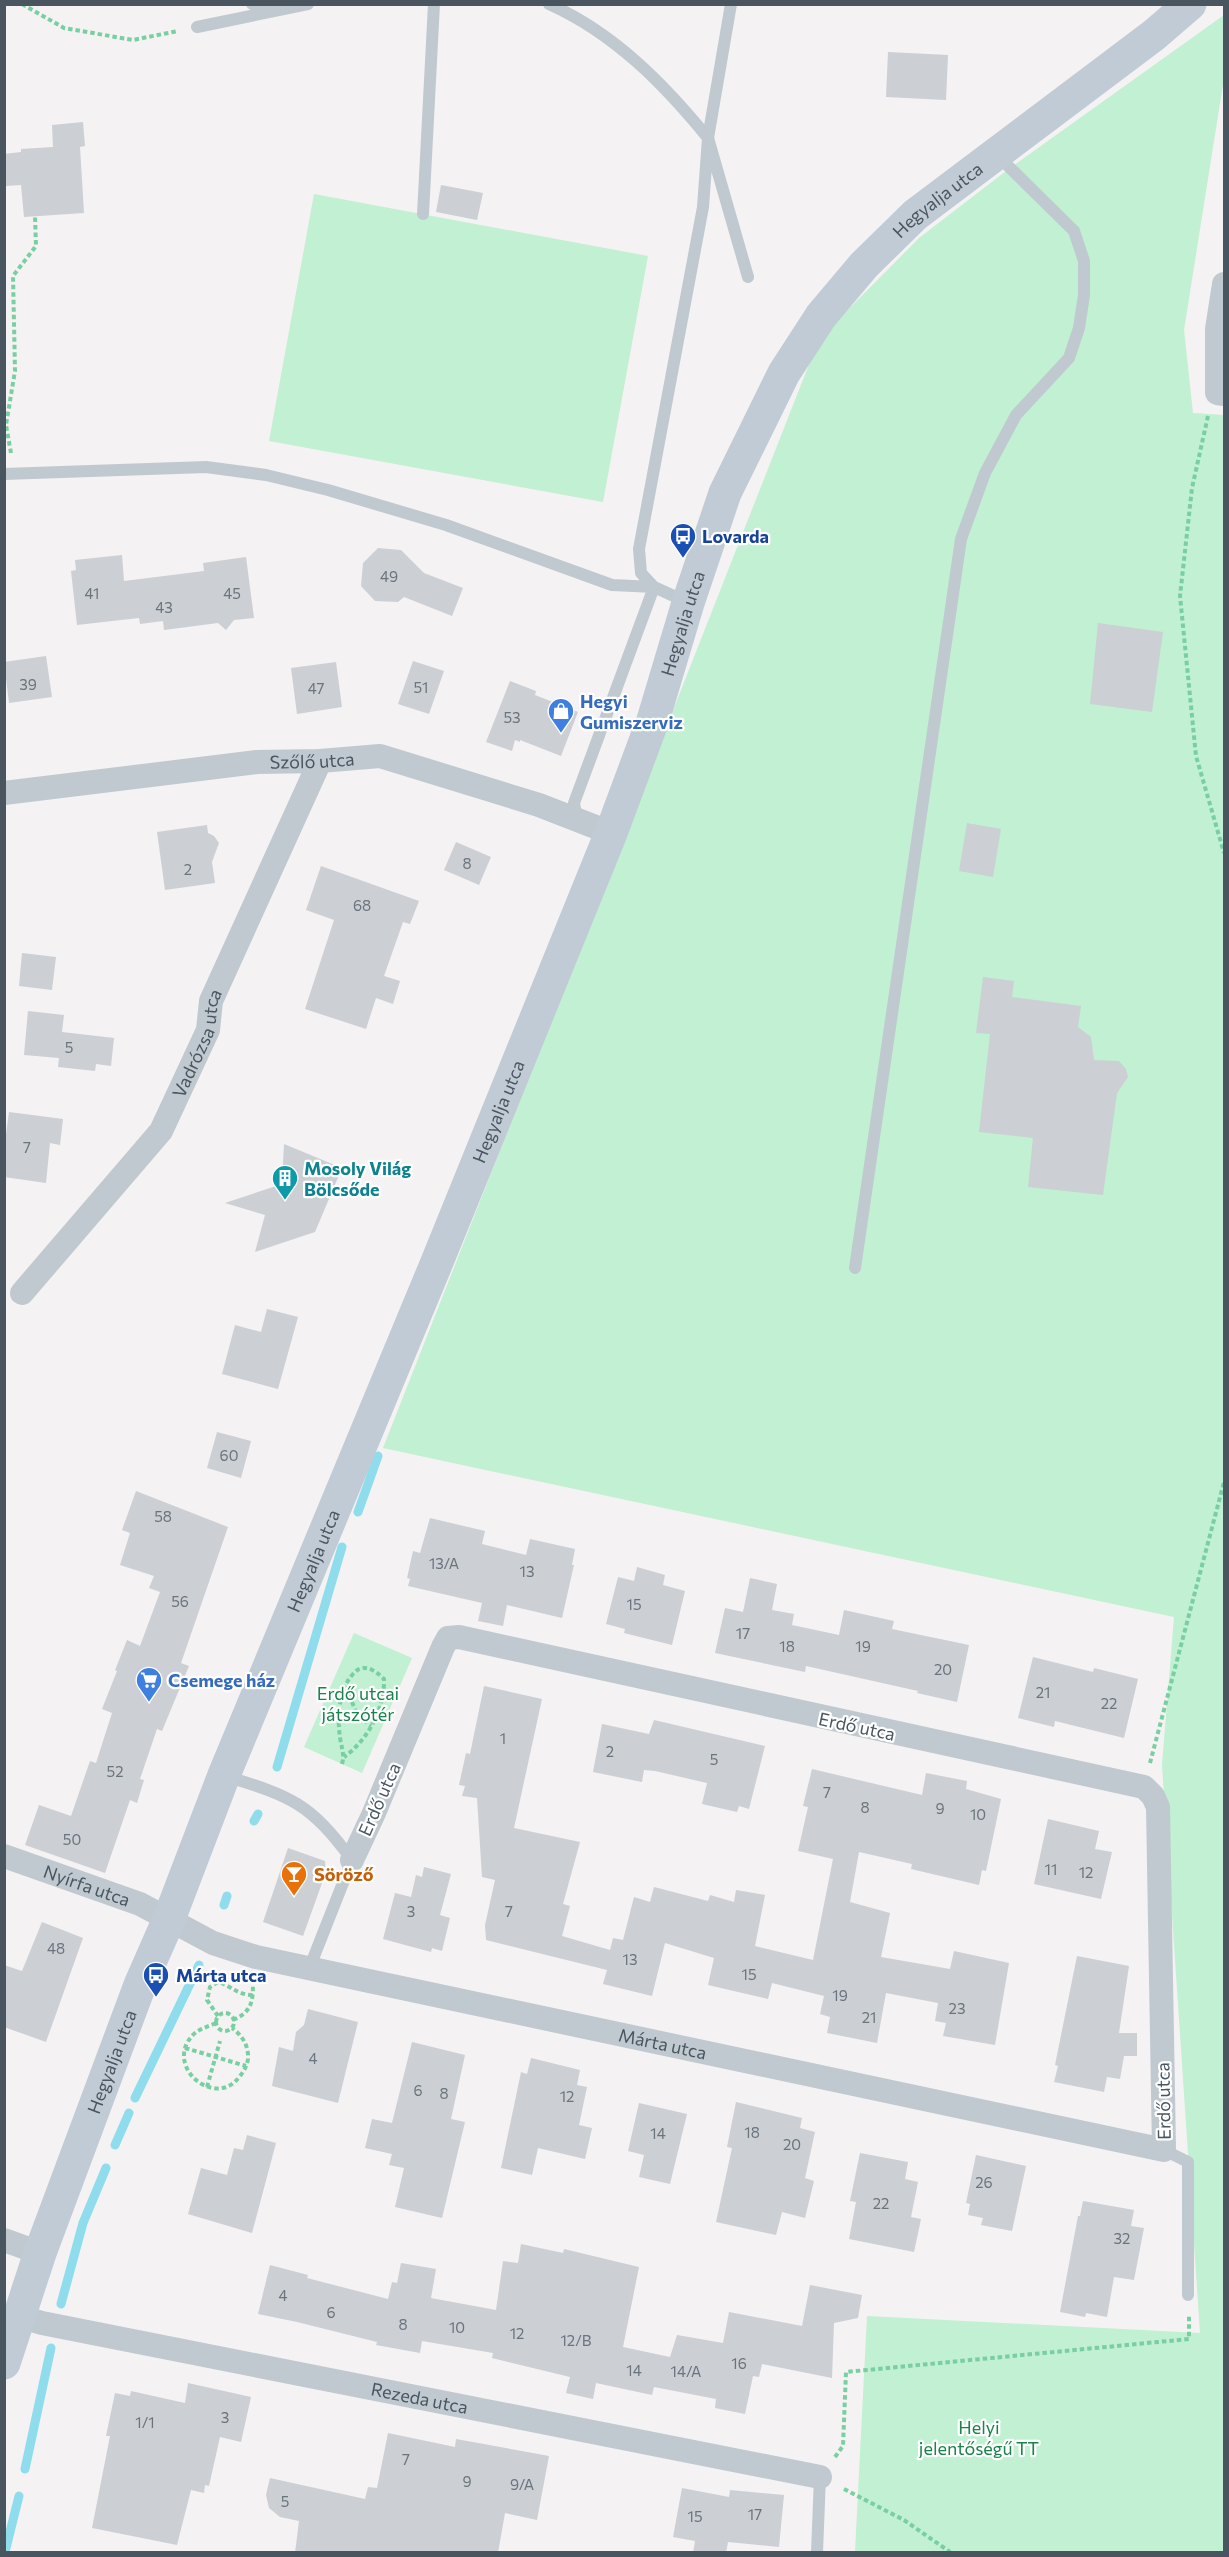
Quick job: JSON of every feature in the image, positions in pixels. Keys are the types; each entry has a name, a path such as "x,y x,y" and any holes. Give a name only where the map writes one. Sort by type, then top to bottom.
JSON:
{"street":[{"name":"Hegyalja utca","path":"4,2364 40,2253 140,1984 169,1919 224,1775 437,1262 610,833 653,720 688,603 725,493 784,373 821,316 864,265 915,215 997,155 1190,4"},
{"path":"1221,394 1217,329 1224,284"},
{"name":"Szőlő utca","path":"4,793 257,762 320,761 380,756 539,805 610,833"},
{"name":"Vadrózsa utca","path":"22,1293 161,1131 208,1030 210,1001 320,761"},
{"name":"Erdő utca","path":"351,1860 374,1813 448,1638 459,1637 1144,1787 1153,1796 1158,1807 1164,2150"},
{"name":"Nyírfa utca","path":"4,1856 140,1904 169,1919"},
{"name":"Márta utca","path":"169,1919 213,1943 256,1957 1164,2150"},
{"path":"4,2240 40,2253"},
{"name":"Rezeda utca","path":"18,2316 42,2323 820,2476"}],"lane":[{"path":"252,4 276,11"},
{"path":"196,27 308,4"},
{"path":"423,214 434,4"},
{"path":"549,4 576,16 638,62 673,95 708,138 748,277"},
{"path":"688,603 654,587 641,573 639,549 704,207 708,138 730,4"},
{"path":"855,1268 961,539 985,473 1017,415 1069,358 1079,328 1084,295 1084,261 1074,231 997,155"},
{"path":"4,474 206,467 266,475 328,490 446,525 612,585 654,587"},
{"path":"577,820 574,803 654,587"},
{"path":"224,1775 287,1796 306,1807 323,1824 351,1860 309,1969"},
{"path":"1164,2150 1188,2162 1188,2295"},
{"path":"818,2553 820,2476"}],"path":[{"path":"22,4 64,28 133,40 196,27"},
{"path":"30,473 13,459 6,425 15,371 13,276 36,246 35,217"},
{"path":"1221,394 1207,418 1192,488 1180,596 1196,756 1224,853"},
{"path":"1144,1787 1224,1482"},
{"path":"342,1764 344,1757 339,1713 350,1677 358,1668 365,1667 384,1679 384,1687 366,1737 344,1757"},
{"path":"346,1687 358,1716 371,1726"},
{"path":"218,2016 207,2000 210,1987 218,1982 226,1984 241,1995 253,1995"},
{"path":"233,2020 249,2012 253,1985"},
{"path":"216,2023 191,2036 185,2048 184,2062 192,2078 207,2087 224,2088 235,2083 246,2066 248,2055 245,2043 232,2028 233,2020 227,2013 218,2016"},
{"path":"218,2016 216,2023 218,2028 224,2031 232,2028"},
{"path":"207,2087 220,2041"},
{"path":"185,2048 246,2066"},
{"path":"950,2553 904,2520 820,2476 843,2446 846,2372 1189,2339 1188,2295"}],"green space":[{"name":"Helyi jelentőségű TT","path":"1224,15 1224,78 1184,330 1193,413 1224,415 1224,2552 855,2552 867,2316 1200,2333 1162,1765 1174,1617 383,1448 819,339 919,238 1010,168"},
{"path":"314,194 648,256 603,502 269,441"},
{"name":"Erdő utcai játszótér","path":"354,1633 412,1658 362,1773 304,1747"}],"building":[{"path":"888,52 948,55 946,100 886,97"},
{"path":"83,122 85,146 80,147 84,213 24,217 21,185 6,186 4,154 21,152 21,149 53,147 52,125"},
{"path":"441,185 483,193 477,220 436,212"},
{"path":"378,548 401,550 424,573 463,588 452,616 404,597 398,602 375,601 361,586 363,563"},
{"path":"122,555 124,581 204,571 203,563 246,557 254,618 234,620 226,630 218,623 164,630 163,621 140,624 139,618 77,625 71,571 76,570 75,560"},
{"path":"1098,623 1163,632 1152,712 1090,704"},
{"path":"46,656 52,697 9,703 4,662"},
{"path":"413,661 444,671 429,714 398,704"},
{"path":"336,662 342,707 297,714 291,668"},
{"path":"510,681 536,691 535,695 578,712 561,756 520,740 520,742 515,740 512,751 486,742"},
{"path":"967,823 1001,829 993,877 959,871"},
{"path":"207,825 208,833 214,836 219,843 212,862 215,883 165,890 157,832"},
{"path":"456,842 491,857 479,885 444,870"},
{"path":"321,866 419,901 410,924 403,922 384,976 400,981 393,1004 376,998 366,1029 305,1009 334,920 306,910"},
{"path":"22,953 56,957 52,990 19,986"},
{"path":"983,977 1014,981 1012,997 1081,1006 1078,1027 1091,1037 1094,1060 1119,1061 1126,1069 1128,1077 1117,1093 1103,1195 1028,1187 1033,1138 979,1132 990,1034 976,1033"},
{"path":"28,1011 64,1015 62,1032 114,1038 111,1066 96,1064 95,1071 58,1067 59,1058 24,1055"},
{"path":"9,1112 63,1119 60,1145 50,1143 46,1183 4,1177 4,1149"},
{"name":"Mosoly Világ Bölcsőde","path":"284,1144 342,1168 315,1232 255,1252 265,1215 225,1203 282,1184"},
{"path":"267,1309 298,1317 278,1389 222,1374 235,1325 261,1332"},
{"path":"217,1432 251,1441 241,1478 207,1468"},
{"path":"136,1491 228,1527 181,1663 189,1666 162,1731 157,1729 140,1779 144,1780 137,1803 130,1800 105,1873 25,1845 39,1805 71,1816 90,1761 96,1763 112,1713 102,1709 117,1671 115,1670 127,1640 140,1646 160,1592 149,1588 154,1576 120,1565 130,1533 122,1530"},
{"path":"430,1518 485,1531 482,1544 526,1555 530,1539 575,1549 572,1565 574,1565 562,1618 507,1605 503,1626 478,1621 482,1603 408,1586 410,1579 407,1578 413,1551 420,1553"},
{"path":"637,1567 665,1575 663,1585 685,1591 672,1645 624,1633 625,1629 606,1624 618,1577 634,1581"},
{"path":"750,1578 777,1584 772,1610 794,1614 792,1625 839,1635 844,1610 894,1621 892,1629 969,1645 957,1702 806,1666 805,1672 715,1653 725,1608 743,1612"},
{"path":"1033,1657 1093,1672 1094,1668 1138,1679 1124,1738 1055,1721 1054,1727 1018,1718"},
{"path":"484,1686 542,1699 514,1828 580,1842 563,1904 570,1906 562,1936 610,1950 613,1938 623,1940 634,1897 650,1902 654,1887 708,1901 710,1895 734,1902 736,1890 765,1895 755,1946 813,1960 833,1859 798,1851 808,1807 803,1806 812,1769 922,1795 926,1773 967,1781 966,1789 1001,1799 986,1871 982,1870 979,1885 911,1869 912,1864 859,1852 850,1902 890,1913 881,1957 950,1969 954,1951 1009,1963 995,2045 943,2036 946,2023 935,2021 938,2003 886,1993 877,2043 827,2033 830,2017 820,2014 824,1996 772,1983 768,1999 708,1985 714,1958 665,1943 652,1996 603,1984 607,1970 486,1940 485,1925 495,1880 482,1877 477,1798 462,1796 465,1786 459,1785 466,1753 470,1754"},
{"path":"654,1720 765,1746 749,1809 739,1806 737,1812 702,1804 707,1783 655,1771 644,1770 642,1782 593,1772 602,1724 649,1734"},
{"path":"1048,1819 1099,1831 1095,1849 1112,1852 1101,1899 1034,1884"},
{"name":"Söröző","path":"288,1848 325,1861 326,1872 303,1936 263,1922"},
{"path":"424,1867 451,1874 440,1915 450,1918 442,1951 432,1948 431,1952 383,1939 395,1893 411,1897 416,1875 422,1877"},
{"path":"42,1922 83,1938 46,2042 4,2027 4,1965 22,1971"},
{"path":"1077,1956 1129,1966 1119,2033 1137,2033 1137,2056 1124,2056 1120,2079 1107,2077 1104,2092 1054,2082 1058,2066 1055,2065"},
{"path":"308,2009 358,2022 338,2103 272,2086 279,2047 293,2051 296,2032 304,2025"},
{"path":"412,2042 465,2055 451,2119 465,2122 442,2218 395,2207 404,2168 389,2165 392,2154 365,2148 372,2119 392,2123"},
{"path":"531,2058 580,2070 577,2085 587,2087 579,2125 592,2128 585,2159 538,2148 532,2175 501,2168 521,2072 527,2074"},
{"path":"736,2102 802,2118 800,2128 815,2132 805,2178 814,2181 805,2218 782,2212 776,2235 716,2222 732,2148 727,2147"},
{"path":"639,2103 687,2114 670,2184 639,2177 644,2155 628,2151"},
{"path":"247,2135 276,2143 252,2233 188,2214 201,2168 227,2175 234,2148 243,2150"},
{"path":"860,2153 908,2162 905,2179 918,2182 911,2217 921,2219 914,2252 849,2239 856,2202 850,2201"},
{"path":"976,2155 1026,2166 1012,2231 981,2225 983,2218 968,2215 970,2204 966,2203"},
{"path":"1083,2201 1134,2210 1131,2226 1144,2228 1134,2280 1114,2277 1107,2317 1086,2313 1085,2317 1060,2312 1078,2216 1080,2216"},
{"path":"521,2244 563,2253 564,2249 639,2267 623,2347 670,2357 677,2335 723,2343 729,2312 802,2326 810,2285 862,2295 858,2318 834,2323 832,2378 762,2364 759,2377 753,2376 745,2414 715,2408 716,2399 654,2387 652,2395 596,2383 593,2399 566,2393 570,2377 492,2358 493,2353 422,2341 420,2353 376,2345 377,2342 258,2314 270,2265 308,2275 307,2278 388,2299 392,2282 397,2283 401,2263 436,2269 431,2298 496,2310 503,2261 518,2263"},
{"path":"188,2383 251,2397 241,2442 220,2437 209,2486 205,2485 204,2493 191,2490 177,2545 92,2528 110,2436 106,2436 115,2393 130,2396 131,2391 185,2403"},
{"path":"388,2433 455,2447 456,2439 549,2456 537,2520 505,2513 498,2553 295,2553 299,2521 280,2517 269,2508 266,2495 270,2478 365,2499 368,2487 377,2488"},
{"path":"682,2488 729,2497 730,2490 784,2495 779,2547 728,2542 726,2553 693,2553 695,2541 673,2537"}],"waterway":[{"path":"358,1512 378,1456"},
{"path":"277,1767 342,1547"},
{"path":"254,1821 258,1814"},
{"path":"224,1905 227,1896"},
{"path":"135,2098 199,1965"},
{"path":"115,2145 129,2113"},
{"path":"61,2304 83,2223 106,2168"},
{"path":"25,2469 51,2348"},
{"path":"5,2552 19,2496"}],"place":[{"name":"Lovarda","path":"683,559"},
{"name":"Hegyi Gumiszerviz","path":"561,734"},
{"name":"Mosoly Világ Bölcsőde","path":"285,1201"},
{"name":"Csemege ház","path":"149,1703"},
{"name":"Söröző","path":"294,1897"},
{"name":"Márta utca","path":"156,1998"}]}
